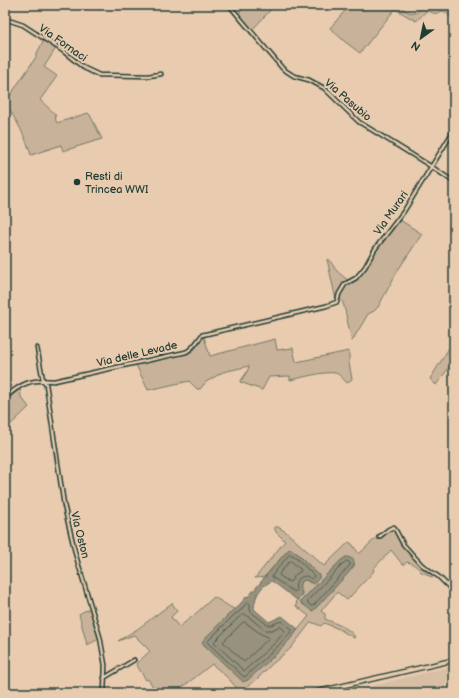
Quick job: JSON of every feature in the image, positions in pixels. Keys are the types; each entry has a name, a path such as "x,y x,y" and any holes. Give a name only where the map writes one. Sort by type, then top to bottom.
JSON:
{"main road":[{"path":"312,693 454,660"}],"street":[{"name":"Via Pasubio","path":"229,5 283,69 294,76 308,80 324,88 358,122 454,182"},
{"name":"Via Fornaci","path":"5,19 23,25 63,51 84,68 99,74 148,76 161,74"},
{"name":"Via Murari","path":"337,300 345,284 356,278 365,267 375,249 404,211 454,130"},
{"name":"Via delle Levade","path":"5,398 17,387 26,383 43,380 54,381 186,352 194,346 202,335 326,306 335,303 337,300"},
{"path":"37,348 43,380"},
{"name":"Via Oston","path":"43,380 46,384 64,505 76,556 100,638 105,665 104,693"},
{"path":"378,537 394,527 403,544 422,565 439,577 454,592"},
{"path":"104,678 134,660"}],"shaded area":[{"path":"247,5 275,5 252,30 238,14"},
{"path":"350,5 398,5 408,12 416,13 423,5 429,5 434,8 437,5 447,5 450,8 454,5 454,14 451,17 443,11 433,13 427,11 416,21 395,9 360,53 330,28"},
{"path":"44,40 56,48 44,67 57,76 40,100 55,114 57,123 88,113 102,139 63,151 61,145 31,155 20,128 5,103 36,57"},
{"path":"400,220 422,234 398,270 378,307 368,314 352,341 344,306 340,299 336,300 327,259 338,272 353,283"},
{"path":"204,337 210,356 275,339 277,350 293,348 296,362 349,351 349,363 352,379 347,383 335,373 319,374 290,380 290,376 269,377 262,390 240,382 249,366 223,372 206,382 200,389 197,389 189,381 148,390 136,365 190,352 195,349"},
{"path":"454,340 454,361 436,385 430,379"},
{"path":"20,389 21,397 29,407 5,430 5,401"},
{"path":"393,525 399,540 404,547 416,560 436,576 432,577 426,573 422,573 416,566 407,562 403,565 391,550 347,600 337,592 321,611 325,614 325,619 346,628 353,634 355,637 354,638 339,629 324,623 321,626 311,622 291,648 256,680 240,692 228,678 212,664 175,693 157,693 148,679 146,680 136,664 150,651 134,635 118,641 139,628 172,603 177,611 171,617 179,627 214,597 234,609 231,612 293,636 309,616 296,606 297,600 302,594 299,586 302,581 306,580 310,583 319,578 319,575 291,549 288,550 264,577 255,578 285,541 276,532 274,527 278,527 286,532 324,566 349,542 359,554 380,534","holes":["346,557 352,559 355,565 314,610 301,603 301,601 340,561"]},
{"path":"92,607 101,638 87,645 79,614"},
{"path":"449,667 444,693 345,693 396,680"}],"water":[{"path":"291,549 319,575 319,578 314,584 306,580 302,581 299,586 302,595 297,600 272,581 258,592 254,609 269,622 282,616 298,629 274,656 248,680 243,682 202,642 234,609 236,609 246,597 249,596 288,550"},
{"path":"346,557 353,560 354,564 352,568 314,610 312,611 301,603 301,601 340,561"}],"place":[{"name":"Resti di Trincea WWI","path":"77,182"}]}
